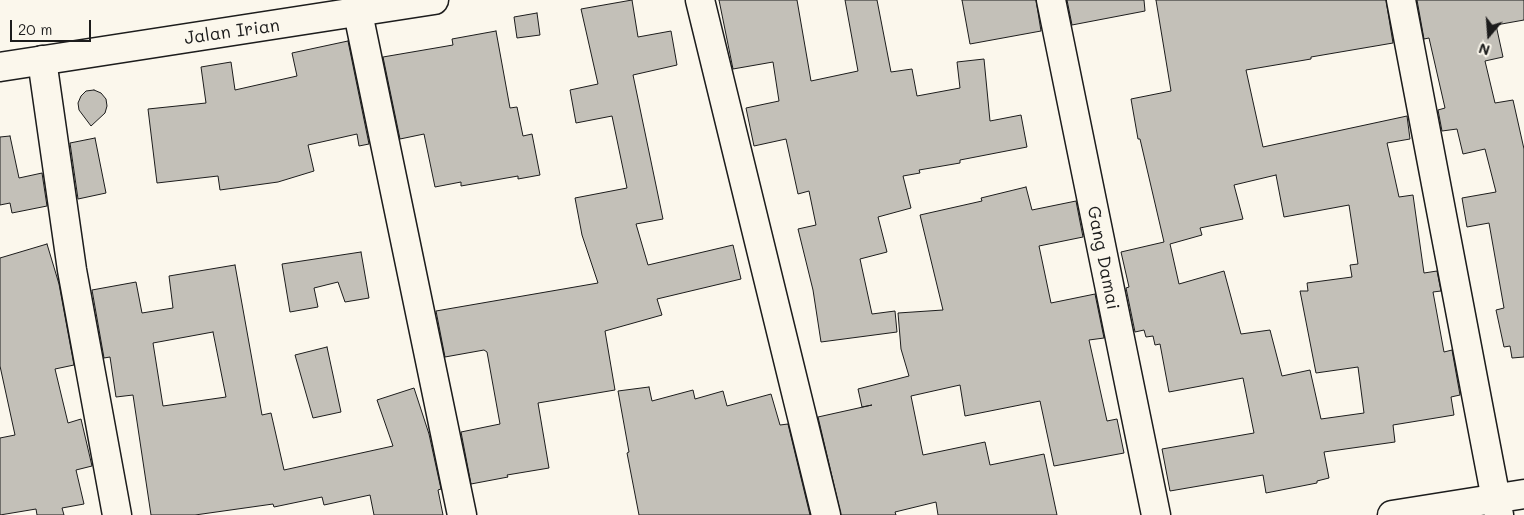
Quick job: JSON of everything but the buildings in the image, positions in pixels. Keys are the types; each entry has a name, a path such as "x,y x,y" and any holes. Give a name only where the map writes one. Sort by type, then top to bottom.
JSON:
{"street":[{"name":"Jalan Irian","path":"0,67 434,0"},
{"path":"700,0 826,515"},
{"name":"Gang Damai","path":"1051,0 1156,515"},
{"path":"1401,0 1496,507"},
{"path":"358,13 462,515"},
{"path":"42,60 72,270 117,515"},
{"path":"1392,515 1496,507 1524,494"}]}
